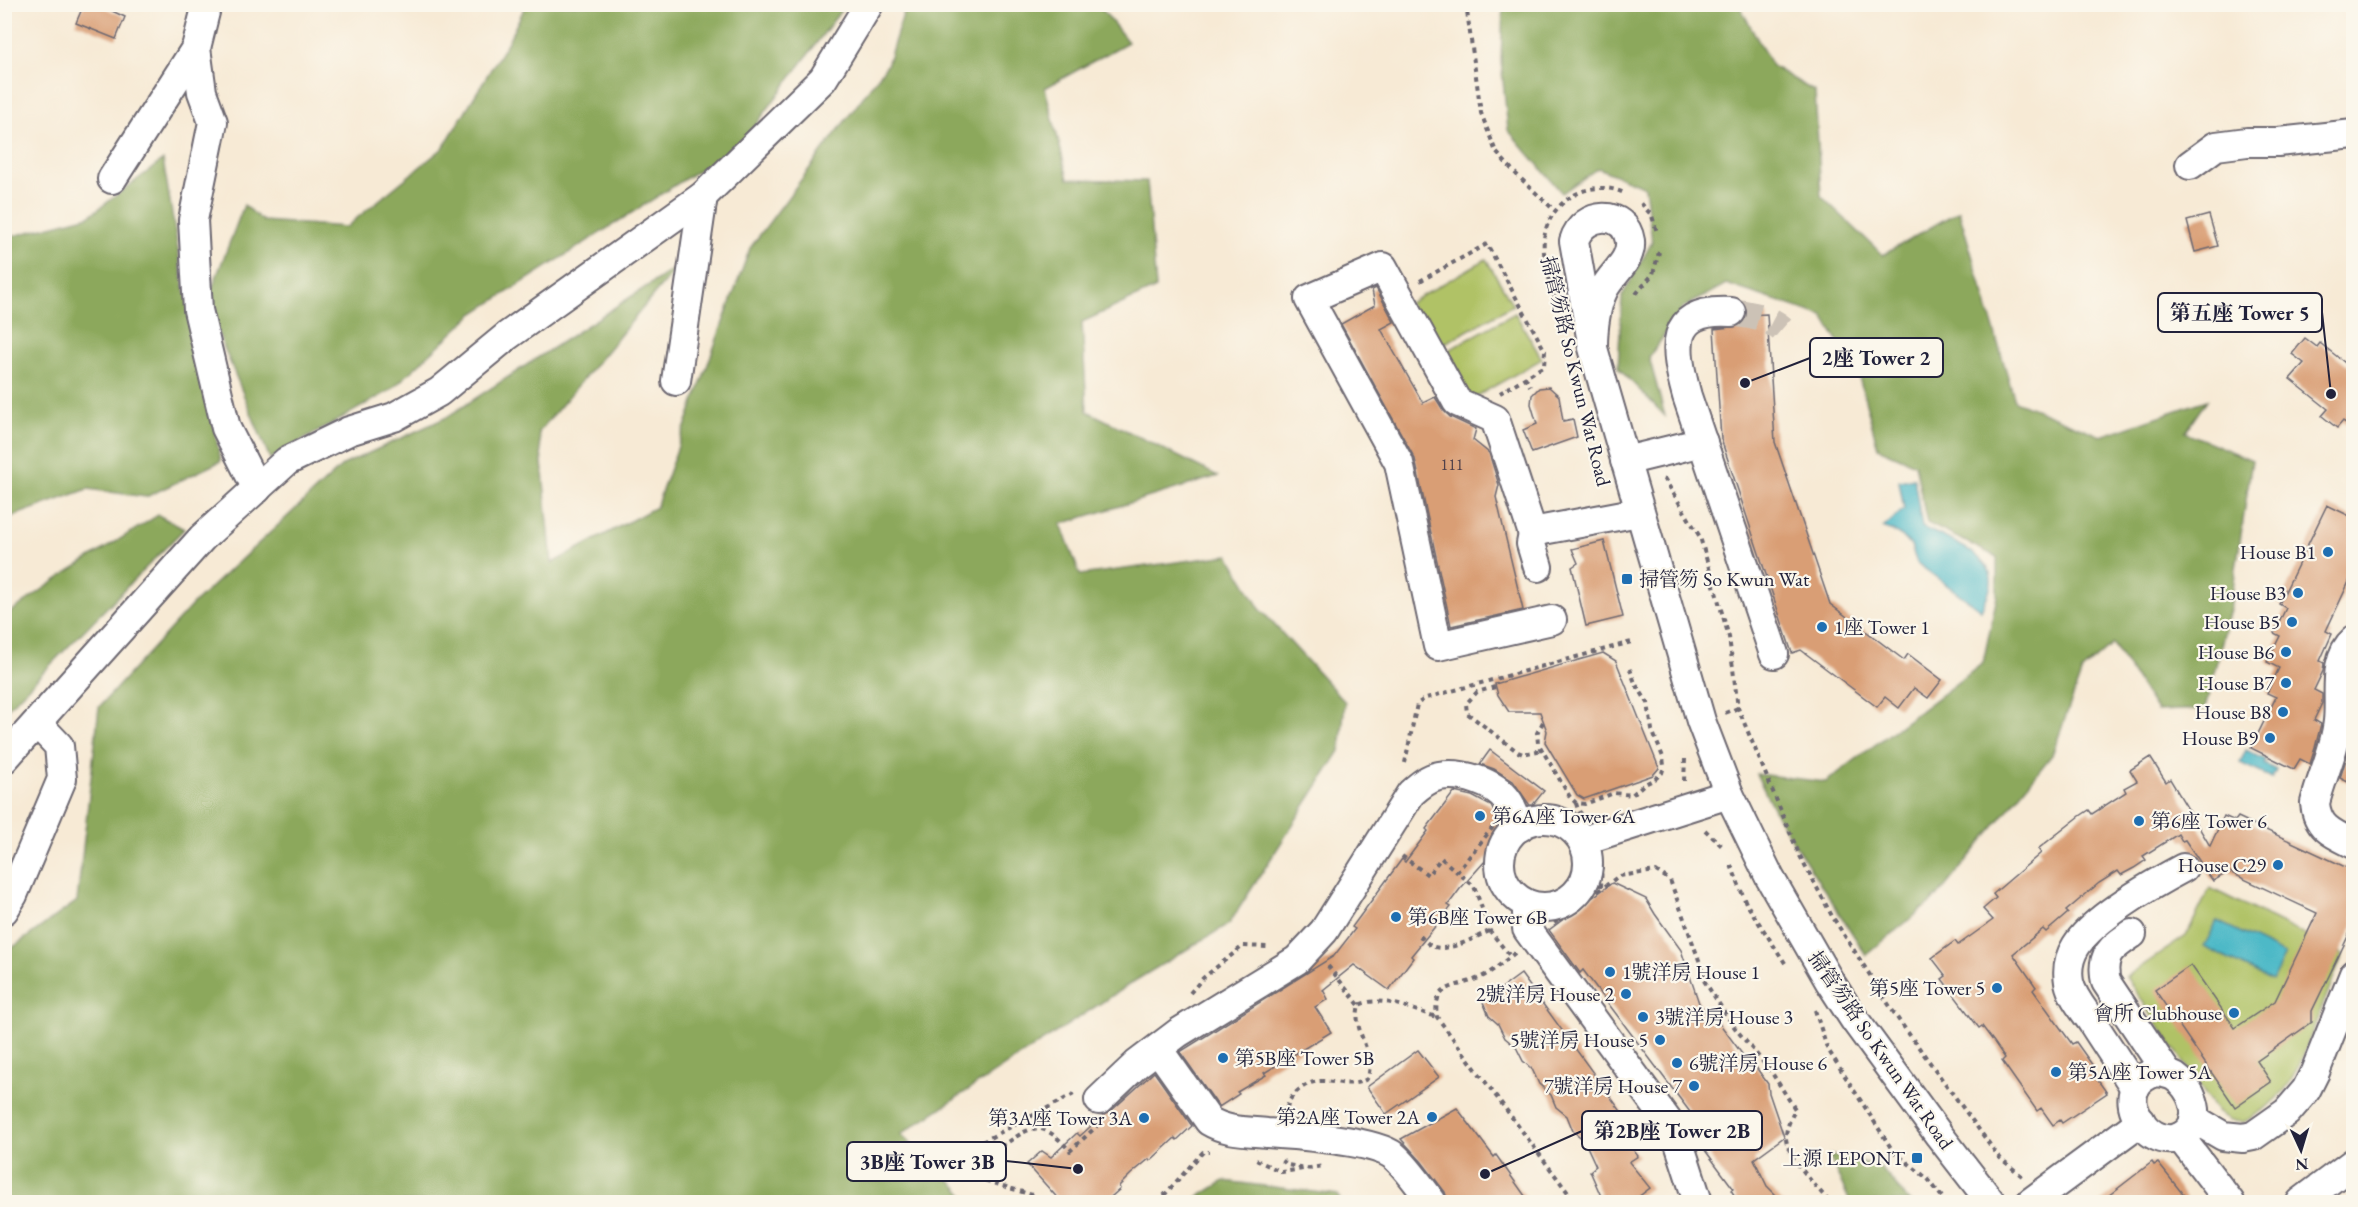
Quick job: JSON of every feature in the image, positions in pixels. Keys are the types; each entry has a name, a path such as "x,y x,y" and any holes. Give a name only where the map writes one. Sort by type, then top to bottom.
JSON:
{"street":[{"path":"112,179 196,48 207,4"},
{"path":"4,759 202,538 287,461 349,431 394,417 439,392 507,336 703,196 823,79 869,4"},
{"path":"196,48 202,92 213,122 193,220 198,310 226,428 257,489"},
{"path":"2190,165 2216,146 2247,142 2308,140 2354,134"},
{"path":"676,381 703,196"},
{"path":"1538,567 1531,544 1533,534 1496,419 1457,402 1383,267 1309,299 1400,463 1438,646 1552,620"},
{"path":"1731,312 1699,313 1683,327 1679,338 1681,375 1774,654"},
{"name":"掃管笏路 So Kwun Wat Road","path":"1593,348 1701,721 1729,794 1770,878 1830,982 1854,1019 1991,1203"},
{"path":"1625,460 1703,442"},
{"path":"1533,534 1543,530 1640,512"},
{"path":"2354,640 2347,646 2340,662 2336,739 2315,803 2320,823 2327,831 2354,844"},
{"path":"4,910 13,896 62,779 59,746 37,723"},
{"path":"1099,1100 1137,1064 1178,1033 1298,960 1324,932 1411,793 1426,781 1439,776 1456,776 1479,780 1496,790 1508,801 1515,816 1500,860 1501,874 1507,887 1527,904 1540,907 1565,902 1576,894 1587,872 1587,852 1583,842 1570,828 1557,821 1531,821 1515,816"},
{"path":"1583,842 1729,794"},
{"path":"2135,1088 2073,994 2068,971 2070,959 2082,938 2109,915 2152,885 2183,868"},
{"path":"1527,904 1527,929 1669,1123 1678,1140 1698,1203"},
{"path":"2132,934 2112,948 2107,956 2104,972 2106,982 2167,1073"},
{"path":"2230,1203 2187,1128 2195,1106 2191,1097 2175,1077 2157,1072 2148,1075 2135,1088 2132,1097 2133,1107 2152,1135 2161,1139 2187,1128 2223,1136 2243,1138 2253,1136 2287,1112 2306,1090 2354,974"},
{"path":"1158,1049 1209,1121 1227,1130 1284,1134 1363,1144 1381,1149 1393,1156 1432,1203"},
{"path":"2035,1200 2141,1121"},
{"path":"2301,1203 2353,1163"}],"path":[{"path":"1466,4 1481,112 1496,152 1553,209"},
{"name":"掃管笏路 So Kwun Wat Road","path":"1557,310 1544,251 1546,228 1555,211 1569,198 1587,189 1608,188 1629,195"},
{"path":"1638,201 1653,216 1658,237"},
{"path":"1398,293 1488,243 1545,351 1544,366 1474,409"},
{"path":"1634,296 1653,274 1659,248"},
{"path":"1525,377 1530,386"},
{"name":"掃管笏路 So Kwun Wat Road","path":"1653,454 1658,468 1700,537 1729,637 1738,708 1798,854 1832,916 1898,1018 1999,1157 2018,1172 2035,1200"},
{"path":"1402,771 1418,704 1421,700 1635,640"},
{"path":"1543,722 1537,733 1538,742 1576,803 1585,804 1614,793 1632,795 1642,785 1662,773 1664,766 1663,757 1652,730 1648,703 1635,683 1630,669"},
{"path":"1495,687 1473,695 1466,704 1467,713 1518,752 1523,754 1542,750"},
{"path":"1671,812 1667,800 1677,794 1684,781 1685,755"},
{"path":"1457,872 1515,816"},
{"path":"1703,828 1725,849"},
{"path":"1428,875 1441,858 1474,886 1490,931 1510,956"},
{"name":"掃管笏路 So Kwun Wat Road","path":"1730,860 1746,903 1789,969"},
{"path":"1601,888 1620,876 1649,871 1656,871 1670,880 1704,974 1701,976 1735,1028 1772,1073 1795,1109 1785,1137 1787,1143 1800,1168 1829,1203"},
{"path":"1420,936 1430,945 1440,948 1449,947 1490,931"},
{"path":"1487,974 1448,988 1439,996 1435,1005 1437,1017 1575,1203"},
{"path":"1335,975 1359,1005"},
{"path":"1284,1134 1288,1101 1301,1088 1319,1080 1352,1085 1367,1079 1371,1070 1371,1060 1357,1027 1356,1017 1359,1005 1368,1000 1379,1001 1437,1017"},
{"name":"掃管笏路 So Kwun Wat Road","path":"1814,1007 1827,1048 1893,1151 1928,1179 1946,1203"},
{"path":"982,1142 989,1153 1026,1131 1048,1130 1070,1151 1111,1113 1099,1100"},
{"path":"1158,1203 1203,1152 1213,1151"},
{"path":"1253,1158 1282,1172 1332,1165"}],"green space":[{"path":"526,5 845,5 743,142 473,314 391,390 270,459 206,304 244,205 263,221 346,227 443,148 507,43"},
{"path":"906,5 1101,5 1128,42 1045,88 1068,179 1147,181 1156,288 1082,322 1087,411 1218,476 1061,524 1080,575 1229,555 1260,609 1345,702 1340,751 1229,924 1133,982 901,1134 958,1188 969,1202 5,1202 5,953 77,901 99,707 193,604 343,465 447,417 678,266 539,432 552,563 656,507 750,248 887,65"},
{"path":"1503,5 1739,5 1772,66 1815,92 1821,196 1883,255 1959,211 2015,401 2101,436 2207,400 2185,432 2252,460 2230,609 2205,709 2157,711 2113,644 2082,671 2052,755 1937,897 1866,955 1778,818 1756,774 1826,782 1983,663 1997,596 1997,557 1927,523 1915,464 1878,448 1859,377 1823,316 1726,284 1684,307 1649,357 1665,416 1618,368 1622,296 1652,242 1645,187 1598,168 1562,193 1508,130 1501,61"},
{"path":"163,160 183,279 221,461 146,497 88,489 5,519 5,238 89,216"},
{"path":"1486,259 1513,305 1435,349 1409,303"},
{"path":"1515,313 1542,359 1465,403 1438,356"},
{"path":"158,515 184,529 5,711 5,616 69,571"},
{"name":"會所 Clubhouse","path":"2210,888 2343,954 2299,1066 2284,1091 2266,1108 2246,1121 2230,1120 2218,1113 2126,977 2186,936"},
{"path":"1829,1155 1879,1166 1910,1202 1850,1202"},
{"path":"1224,1181 1338,1195 1341,1202 1190,1202"}],"water":[{"path":"1914,478 1922,527 1964,547 1983,561 1989,570 1990,587 1981,610 1917,563 1911,546 1905,539 1883,528 1904,509 1899,481"},
{"path":"2246,750 2266,760 2264,764 2276,770 2272,778 2240,763"},
{"path":"2217,921 2285,954 2272,981 2204,947"}],"building":[{"path":"84,4 97,4 125,17 116,39 76,23"},
{"path":"2209,215 2218,246 2195,252 2187,221"},
{"path":"1376,288 1394,322 1381,329 1423,403 1435,397 1450,417 1476,429 1473,440 1489,453 1499,485 1496,497 1523,610 1451,626 1415,459 1341,324 1375,305 1372,290"},
{"path":"1767,314 1775,442 1830,604 1904,660 1908,654 1942,680 1928,698 1914,688 1899,708 1885,697 1877,707 1801,650 1792,653 1721,439 1714,329 1739,326 1747,315"},
{"path":"2305,338 2317,347 2320,343 2354,370 2354,430 2343,421 2337,428 2322,416 2328,409 2290,379 2304,363 2292,354"},
{"path":"1549,387 1559,396 1563,421 1573,419 1577,437 1532,453 1523,430 1537,424 1531,404 1532,395 1539,388"},
{"path":"2327,505 2354,518 2354,571 2326,631 2332,634 2320,661 2324,663 2323,671 2314,690 2322,694 2322,703 2314,720 2321,724 2315,748 2310,764 2300,759 2294,769 2251,748 2276,697 2267,693 2279,668 2267,662 2280,636 2274,633 2286,608 2279,604"},
{"path":"1604,541 1623,617 1586,626 1572,567 1578,563 1572,549"},
{"path":"1603,653 1616,661 1659,768 1653,775 1584,799 1577,795 1545,742 1547,731 1540,712 1509,712 1498,695 1495,684"},
{"path":"2350,747 2354,748 2354,785 2340,778"},
{"path":"1490,750 1544,791 1531,807 1513,781 1494,769 1480,764"},
{"path":"2150,757 2166,782 2170,779 2210,846 2224,816 2235,821 2238,817 2354,871 2354,924 2312,1011 2312,1022 2257,1061 2271,1082 2235,1107 2155,990 2191,965 2235,1028 2275,1001 2317,913 2225,870 2227,873 2213,881 2185,840 2182,841 2178,834 2143,856 2146,860 2134,868 2121,875 2118,871 2099,883 2066,911 2068,913 2046,932 2043,929 2013,954 2036,987 2033,990 2072,1044 2076,1042 2093,1066 2089,1068 2107,1093 2062,1123 2060,1120 2053,1125 2041,1108 2037,1111 2002,1061 2005,1058 1994,1042 1982,1026 1979,1028 1942,979 1946,976 1932,958 1955,941 1958,945 1993,920 1983,909 1996,898 1993,894 2041,853 2038,849 2080,816 2089,810 2092,814 2126,792 2124,788 2137,781 2130,770"},
{"path":"1454,792 1472,796 1491,806 1504,831 1491,849 1493,851 1448,905 1451,907 1411,956 1413,958 1389,990 1354,965 1323,990 1328,999 1315,1007 1331,1032 1264,1073 1266,1075 1237,1092 1239,1094 1219,1107 1180,1052 1334,956 1355,929 1352,927 1402,859 1405,862"},
{"path":"1612,883 1646,899 1681,950 1699,1003 1708,1015 1720,1024 1768,1084 1784,1137 1754,1159 1767,1186 1784,1203 1739,1203 1731,1190 1733,1188 1699,1142 1706,1136 1696,1120 1583,970 1580,973 1549,930"},
{"path":"1521,974 1631,1125 1620,1133 1638,1156 1629,1162 1650,1188 1630,1203 1604,1203 1590,1171 1596,1166 1584,1140 1573,1131 1567,1116 1556,1107 1551,1095 1539,1084 1532,1069 1523,1061 1516,1047 1505,1038 1498,1024 1489,1016 1483,1002"},
{"path":"1418,1050 1439,1077 1386,1114 1367,1087"},
{"path":"1154,1072 1192,1126 1131,1174 1119,1186 1120,1189 1104,1203 1062,1203 1027,1164 1042,1151 1051,1157 1077,1133 1080,1136"},
{"path":"1457,1108 1494,1157 1496,1155 1530,1203 1448,1203 1445,1192 1401,1139"},
{"path":"2152,1162 2154,1165 2158,1163 2190,1203 2099,1203"}],"tunnel":[{"path":"1731,312 1752,315 1782,329"}],"place":[{"name":"2座 Tower 2","path":"1745,383"},
{"name":"第五座 Tower 5","path":"2331,394"},
{"name":"House B1","path":"2328,552"},
{"name":"掃管笏 So Kwun Wat","path":"1627,579"},
{"name":"House B3","path":"2298,593"},
{"name":"House B5","path":"2292,622"},
{"name":"1座 Tower 1","path":"1822,627"},
{"name":"House B6","path":"2286,652"},
{"name":"House B7","path":"2286,683"},
{"name":"House B8","path":"2283,712"},
{"name":"House B9","path":"2270,738"},
{"name":"第6A座 Tower 6A","path":"1480,816"},
{"name":"第6座 Tower 6","path":"2139,821"},
{"name":"House C29","path":"2278,865"},
{"name":"第6B座 Tower 6B","path":"1396,917"},
{"name":"1號洋房 House 1","path":"1610,972"},
{"name":"第5座 Tower 5","path":"1997,988"},
{"name":"2號洋房 House 2","path":"1626,994"},
{"name":"會所 Clubhouse","path":"2234,1013"},
{"name":"3號洋房 House 3","path":"1643,1017"},
{"name":"5號洋房 House 5","path":"1660,1040"},
{"name":"第5B座 Tower 5B","path":"1223,1058"},
{"name":"6號洋房 House 6","path":"1677,1063"},
{"name":"第5A座 Tower 5A","path":"2056,1072"},
{"name":"7號洋房 House 7","path":"1694,1086"},
{"name":"第2A座 Tower 2A","path":"1432,1117"},
{"name":"第3A座 Tower 3A","path":"1144,1118"},
{"name":"上源 LEPONT","path":"1917,1158"},
{"name":"3B座 Tower 3B","path":"1078,1169"},
{"name":"第2B座 Tower 2B","path":"1485,1174"}]}
